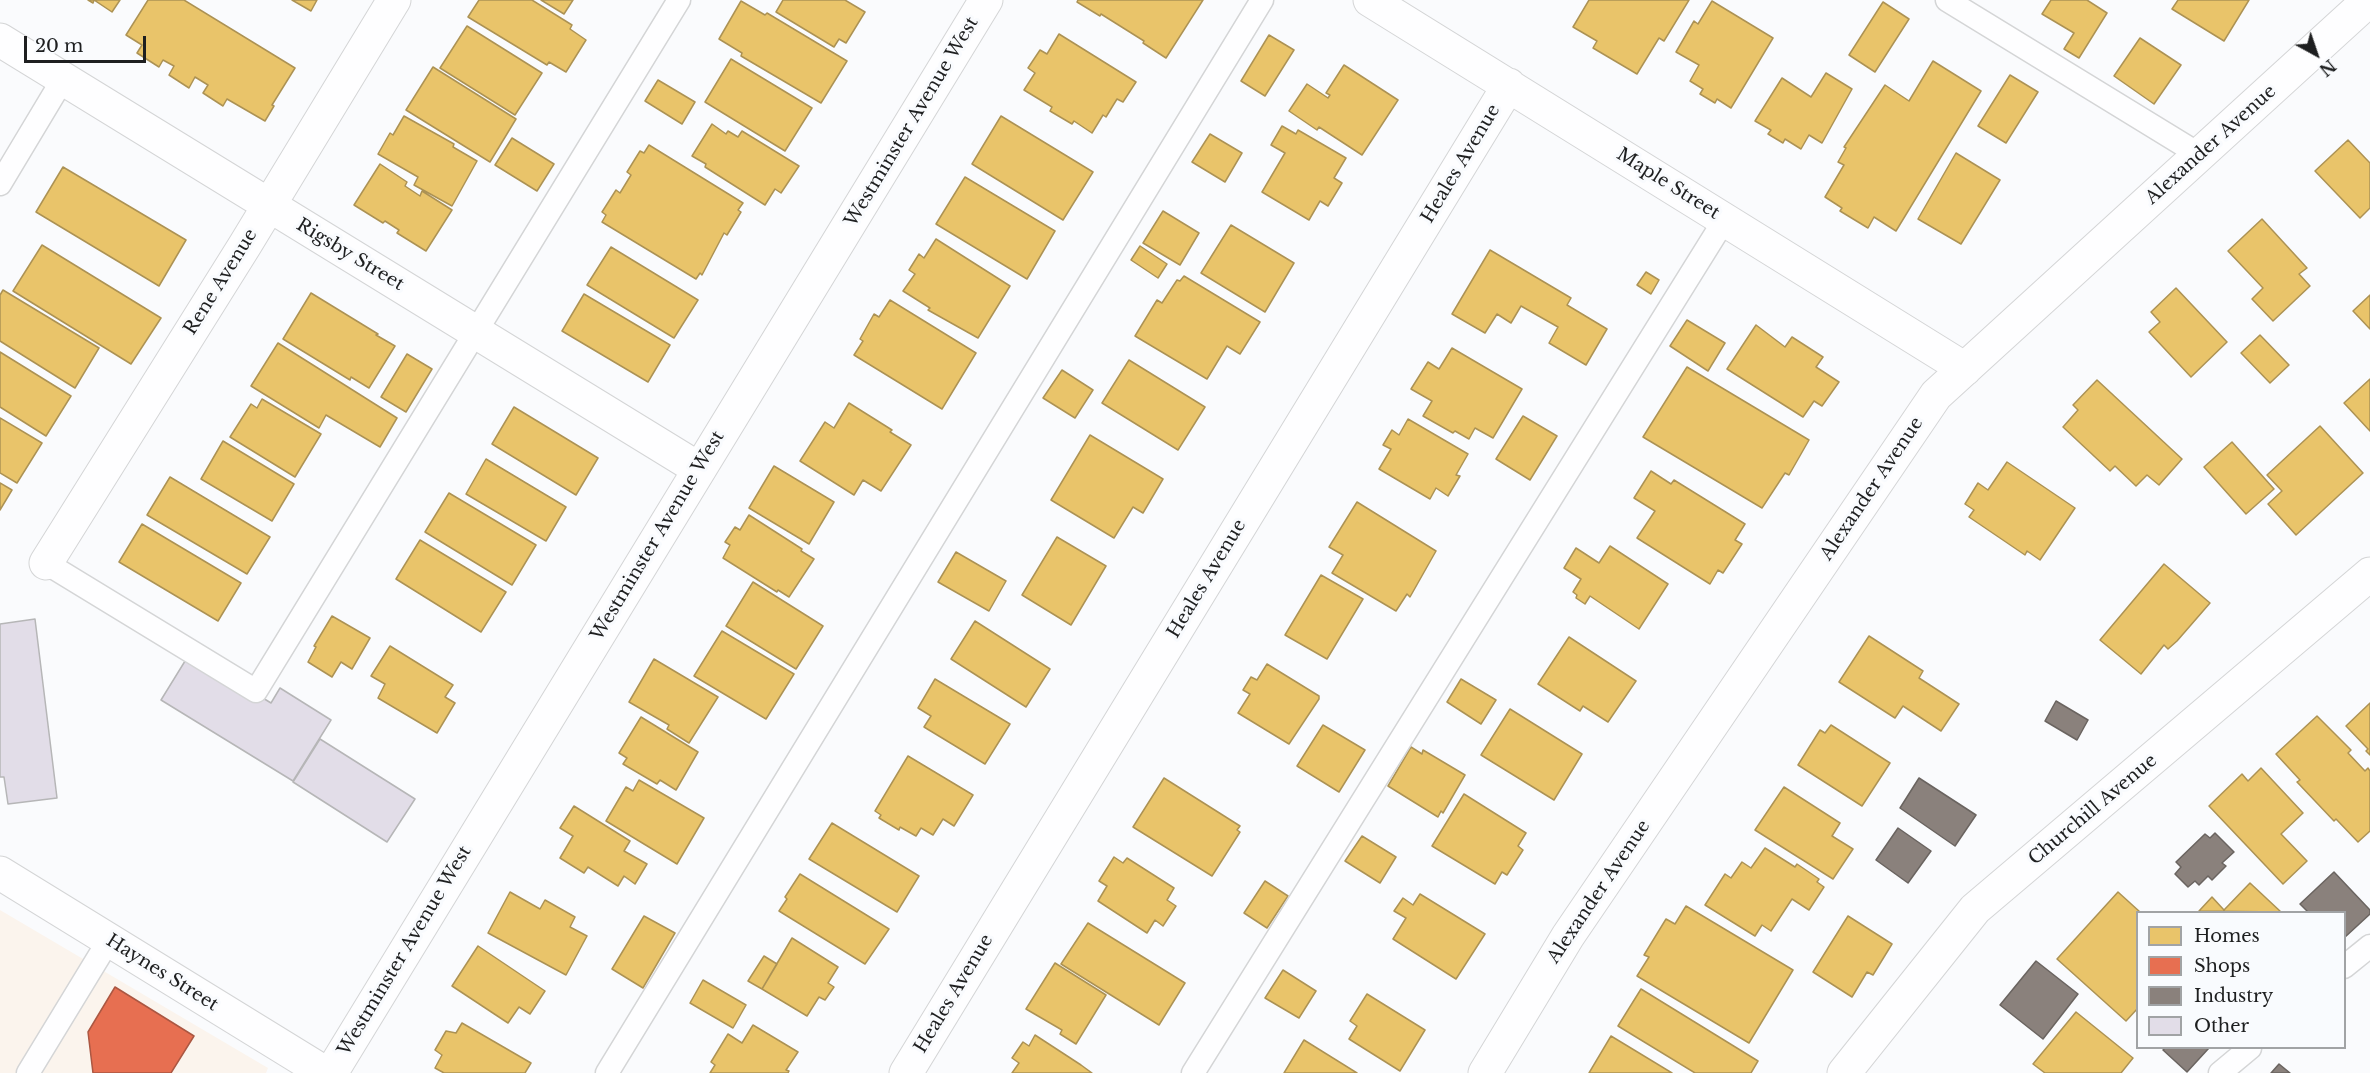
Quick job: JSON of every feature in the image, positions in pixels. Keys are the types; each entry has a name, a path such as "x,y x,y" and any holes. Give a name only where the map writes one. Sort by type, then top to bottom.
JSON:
{"street":[{"name":"Rene Avenue","path":"46,563 394,0"},
{"name":"Westminster Avenue West","path":"331,1073 986,0"},
{"name":"Maple Street","path":"1370,0 1965,369"},
{"name":"Alexander Avenue","path":"1485,1073 1568,936 1936,395 2369,0"},
{"name":"Rigsby Street","path":"0,40 699,469"},
{"name":"Heales Avenue","path":"906,1073 1509,85"},
{"name":"Churchill Avenue","path":"1844,1073 1975,909 2370,574"},
{"name":"Haynes Street","path":"0,873 325,1073"}],"lane":[{"path":"46,563 256,691 679,0"},
{"path":"606,1073 1262,0"},
{"path":"1947,0 2200,154"},
{"path":"0,184 63,79"},
{"path":"1193,1073 1725,219"},
{"path":"28,1073 109,940"},
{"path":"2346,966 2370,946"},
{"path":"2220,1073 2248,1049"}],"shaded area":[{"path":"0,910 268,1068 266,1073 0,1073"}],"building: Homes":[{"path":"94,0 120,0 112,12"},
{"path":"148,0 184,0 295,68 265,121 227,99 223,106 203,93 208,85 195,77 189,88 169,75 174,66 163,60 159,67 137,53 142,45 126,35"},
{"path":"292,0 317,0 311,11"},
{"path":"479,0 532,0 572,25 570,29 586,40 566,72 549,62 547,65 468,17"},
{"path":"541,0 573,0 564,14"},
{"path":"783,0 845,0 865,12 846,43 839,39 834,47 776,12"},
{"path":"1078,0 1203,0 1166,58 1143,43 1144,41 1077,2"},
{"path":"1589,0 1689,0 1664,41 1659,38 1637,74 1593,48 1597,41 1573,27"},
{"path":"2051,0 2087,0 2107,13 2079,58 2064,49 2074,33 2042,14"},
{"path":"2178,0 2249,0 2224,41 2172,9"},
{"path":"741,1 765,15 767,13 847,61 821,103 741,56 742,53 719,39"},
{"path":"1712,1 1773,38 1731,108 1717,99 1715,103 1700,94 1703,89 1690,81 1699,65 1676,52 1694,21 1698,24"},
{"path":"1883,2 1909,19 1875,72 1849,55"},
{"path":"467,26 542,73 515,115 440,68"},
{"path":"1059,34 1136,82 1123,102 1117,99 1106,117 1103,115 1092,133 1074,121 1072,124 1050,111 1052,107 1024,90 1035,73 1028,68 1040,50 1047,54"},
{"path":"1269,35 1294,50 1265,96 1241,81"},
{"path":"2140,38 2181,65 2154,104 2114,76"},
{"path":"731,59 812,108 785,151 705,102"},
{"path":"1933,61 1981,91 1896,231 1874,217 1868,228 1840,211 1842,208 1825,197 1844,165 1838,162 1846,148 1844,147 1885,85 1909,101"},
{"path":"1344,65 1398,100 1362,155 1319,127 1317,130 1289,111 1307,84 1328,98 1330,95 1326,93"},
{"path":"433,67 516,119 490,162 406,110"},
{"path":"1826,73 1852,89 1822,143 1809,135 1801,149 1785,139 1783,143 1768,134 1771,130 1755,121 1782,78 1811,97"},
{"path":"2010,75 2038,92 2006,143 1978,126"},
{"path":"658,80 695,102 682,124 645,101"},
{"path":"404,116 454,144 453,147 477,161 452,206 414,185 418,177 378,154 390,133 393,135"},
{"path":"1001,116 1093,172 1063,220 972,164"},
{"path":"712,124 726,134 728,131 738,137 742,131 799,166 781,193 775,189 765,205 705,167 706,164 692,156"},
{"path":"1282,126 1296,134 1298,130 1346,158 1334,178 1342,183 1328,206 1320,201 1309,220 1262,192 1285,153 1271,145"},
{"path":"1210,134 1242,153 1225,182 1192,162"},
{"path":"512,138 554,164 537,191 495,165"},
{"path":"2348,140 2370,163 2370,208 2360,218 2315,171"},
{"path":"649,145 743,203 738,210 741,212 727,235 724,233 702,275 700,273 696,279 602,222 606,215 602,212 616,190 620,193 631,175 627,172 640,151 644,153"},
{"path":"1956,153 2000,180 1961,244 1918,219"},
{"path":"380,164 407,182 405,186 420,196 422,191 452,210 426,251 397,233 399,230 385,221 383,223 354,205"},
{"path":"63,167 186,240 159,286 36,212"},
{"path":"965,177 1055,231 1027,279 936,224"},
{"path":"1163,211 1199,233 1180,265 1143,243"},
{"path":"2262,219 2307,268 2299,274 2310,286 2273,321 2252,299 2263,288 2228,251"},
{"path":"1231,225 1294,263 1265,312 1201,273"},
{"path":"936,239 1010,286 978,338 928,310 930,308 903,291 915,274 909,270 919,254 924,258"},
{"path":"42,245 161,318 131,364 13,291"},
{"path":"1140,246 1167,264 1158,278 1131,260"},
{"path":"611,247 698,300 674,338 587,285"},
{"path":"1490,250 1571,298 1567,305 1607,329 1586,365 1549,343 1558,327 1521,306 1511,323 1497,314 1485,333 1452,314"},
{"path":"1646,272 1659,280 1651,294 1637,285"},
{"path":"1184,276 1260,322 1240,354 1227,346 1207,379 1135,336 1157,300 1162,303 1177,280 1180,281"},
{"path":"2176,288 2227,342 2191,377 2149,332 2160,322 2151,312"},
{"path":"3,290 99,348 75,388 0,341 0,295"},
{"path":"311,293 395,346 369,388 351,377 350,380 283,339"},
{"path":"584,294 670,345 648,382 562,331"},
{"path":"2370,295 2370,329 2353,311"},
{"path":"890,300 976,353 942,409 854,355 863,341 860,339 874,314 879,317"},
{"path":"1687,320 1725,343 1708,371 1670,346"},
{"path":"1756,325 1785,347 1792,337 1823,357 1816,367 1839,382 1822,406 1814,401 1803,417 1727,369"},
{"path":"2260,335 2289,365 2270,383 2241,353"},
{"path":"278,343 397,418 380,447 326,415 319,428 251,386"},
{"path":"1452,348 1522,389 1493,438 1475,428 1469,439 1423,416 1432,401 1411,389 1428,362 1439,369"},
{"path":"0,352 71,396 46,436 0,407"},
{"path":"407,354 432,369 406,412 381,397"},
{"path":"1129,360 1205,407 1178,450 1102,403"},
{"path":"1687,367 1809,440 1789,475 1785,473 1762,508 1643,437"},
{"path":"1062,370 1093,390 1075,418 1043,398"},
{"path":"2370,379 2370,431 2344,403"},
{"path":"2097,380 2182,459 2159,485 2147,475 2136,486 2115,466 2110,471 2063,427 2078,410 2073,405"},
{"path":"262,399 321,434 295,477 230,437 251,404 257,408"},
{"path":"849,403 911,445 881,491 863,480 854,495 800,461 825,422 834,428"},
{"path":"514,407 598,458 576,495 492,444"},
{"path":"1523,416 1557,436 1530,480 1496,459"},
{"path":"0,418 42,443 17,483 0,473"},
{"path":"1408,419 1468,454 1456,475 1460,476 1448,496 1436,488 1430,499 1379,469 1391,449 1383,445 1392,430 1399,435"},
{"path":"2320,426 2363,473 2296,535 2268,504 2282,491 2267,475"},
{"path":"1090,435 1163,479 1143,513 1133,507 1114,538 1051,500"},
{"path":"223,441 294,484 272,521 201,479"},
{"path":"2232,442 2274,489 2246,514 2204,467"},
{"path":"486,459 566,507 546,541 466,494"},
{"path":"2007,462 2075,508 2040,560 2027,551 2025,555 1969,517 1974,510 1965,504 1978,483 1988,490"},
{"path":"774,466 834,502 809,544 749,508"},
{"path":"1651,471 1671,484 1674,480 1745,524 1735,540 1742,544 1723,573 1718,570 1710,584 1637,538 1655,511 1634,498"},
{"path":"170,477 270,537 247,574 147,515"},
{"path":"0,483 12,490 0,510"},
{"path":"449,493 536,545 512,585 425,532"},
{"path":"1357,502 1436,551 1410,597 1407,594 1396,611 1332,573 1343,555 1329,547"},
{"path":"749,515 814,559 789,597 778,590 777,592 723,558 730,545 725,542 735,527 740,530"},
{"path":"142,524 241,583 218,621 119,562"},
{"path":"1057,537 1106,566 1071,625 1022,595"},
{"path":"420,540 506,592 481,632 396,579"},
{"path":"1610,546 1668,584 1639,629 1590,596 1585,604 1576,598 1577,595 1573,592 1581,579 1564,568 1576,548 1599,563"},
{"path":"956,552 1006,581 989,611 938,582"},
{"path":"2164,564 2210,603 2177,641 2168,649 2164,645 2141,674 2100,640"},
{"path":"1321,575 1363,599 1327,659 1285,635"},
{"path":"753,582 823,626 796,669 726,626"},
{"path":"332,616 370,638 352,669 341,662 332,677 308,662 316,647 314,646"},
{"path":"975,621 1050,669 1026,707 951,659"},
{"path":"722,631 794,674 766,719 694,676"},
{"path":"1869,636 1923,671 1919,678 1959,704 1941,731 1903,706 1895,718 1839,682"},
{"path":"1569,637 1636,681 1608,722 1583,706 1580,711 1538,684"},
{"path":"390,646 453,685 445,697 455,703 437,733 378,698 385,684 371,676"},
{"path":"654,659 718,697 689,743 667,729 669,725 629,702"},
{"path":"1267,664 1319,696 1289,744 1238,713 1250,694 1243,690 1251,677 1257,680"},
{"path":"935,679 1010,724 985,764 924,727 931,716 918,708"},
{"path":"1461,679 1496,700 1481,724 1447,702"},
{"path":"2370,703 2370,755 2366,751 2368,749 2346,726"},
{"path":"1510,709 1582,754 1554,800 1481,755"},
{"path":"2317,716 2351,750 2348,753 2365,771 2368,768 2370,771 2370,831 2358,842 2336,819 2334,821 2297,782 2300,780 2276,754"},
{"path":"641,717 698,752 676,790 660,780 657,784 623,764 627,758 619,753"},
{"path":"1323,725 1365,750 1339,792 1297,766"},
{"path":"1831,725 1890,763 1862,806 1798,765 1820,730 1825,733"},
{"path":"1411,747 1422,754 1423,750 1465,775 1443,813 1441,811 1438,817 1388,786"},
{"path":"908,756 973,795 954,826 943,819 933,835 921,828 916,836 900,827 899,830 879,818 881,815 875,811"},
{"path":"2261,768 2303,813 2281,834 2307,861 2283,884 2209,806 2242,774 2248,781"},
{"path":"1164,778 1240,826 1237,830 1240,832 1212,876 1133,827"},
{"path":"639,780 704,818 677,864 606,821 626,787 633,791"},
{"path":"1784,787 1840,823 1832,836 1853,849 1833,879 1755,830"},
{"path":"1464,794 1526,833 1518,846 1523,850 1507,875 1502,872 1495,884 1432,846"},
{"path":"574,806 630,841 624,851 647,864 635,884 624,876 618,886 588,867 584,873 560,858 573,836 560,828"},
{"path":"832,823 919,876 897,912 809,859"},
{"path":"1362,836 1396,857 1380,883 1345,861"},
{"path":"1765,848 1795,867 1797,864 1819,879 1817,882 1824,887 1809,910 1792,899 1771,931 1762,925 1755,936 1705,905 1725,874 1731,878 1742,862 1751,868"},
{"path":"1114,857 1123,863 1127,858 1174,888 1167,900 1176,906 1163,926 1155,920 1147,933 1098,901 1107,886 1099,881"},
{"path":"800,874 889,929 865,964 779,911"},
{"path":"1265,881 1288,896 1267,928 1244,913"},
{"path":"2250,883 2280,911 2199,911 2212,897 2224,910"},
{"path":"510,892 540,909 545,900 575,917 570,927 587,936 566,975 488,933"},
{"path":"2118,892 2139,911 2136,911 2136,1010 2126,1021 2057,959"},
{"path":"1420,894 1485,934 1456,979 1393,939 1406,918 1394,911 1403,898 1413,905"},
{"path":"1686,906 1793,970 1749,1043 1637,976 1649,957 1644,955 1666,919 1675,924"},
{"path":"644,916 675,933 643,988 612,969"},
{"path":"1848,916 1892,944 1873,975 1867,972 1852,997 1813,972"},
{"path":"1088,923 1185,983 1159,1025 1061,964"},
{"path":"792,938 838,967 828,983 834,987 825,1000 819,997 807,1016 762,989"},
{"path":"478,946 545,991 530,1014 519,1007 508,1023 452,986"},
{"path":"764,956 777,964 762,989 748,981"},
{"path":"1055,963 1106,995 1076,1044 1060,1034 1062,1030 1026,1009"},
{"path":"1283,970 1316,991 1299,1018 1265,998"},
{"path":"703,980 746,1005 733,1028 690,1003"},
{"path":"1641,989 1758,1061 1751,1073 1695,1073 1618,1026"},
{"path":"1367,994 1425,1030 1400,1071 1349,1039 1357,1026 1350,1021"},
{"path":"2076,1012 2133,1058 2121,1073 2045,1073 2033,1064"},
{"path":"462,1023 531,1063 525,1073 444,1073 435,1068 442,1055 435,1050 446,1031 456,1033"},
{"path":"753,1025 798,1052 786,1070 789,1071 788,1073 710,1073 715,1065 711,1062 728,1034 742,1043"},
{"path":"1035,1035 1092,1073 1012,1073 1019,1063 1012,1058 1023,1042 1029,1046"},
{"path":"1611,1036 1672,1073 1589,1073"},
{"path":"1304,1040 1357,1073 1284,1073"}],"building: Shops":[{"path":"115,987 194,1036 171,1073 93,1073 88,1032"}],"building: Industry":[{"path":"2056,701 2088,720 2077,740 2045,721"},
{"path":"1919,778 1976,815 1955,846 1900,808"},
{"path":"1898,828 1931,851 1908,883 1876,860"},
{"path":"2215,833 2234,852 2222,863 2226,866 2212,880 2208,876 2199,885 2195,881 2188,887 2175,874 2181,867 2176,862 2205,834 2210,838"},
{"path":"2334,872 2370,910 2370,914 2346,936 2346,911 2307,911 2300,904"},
{"path":"2036,961 2078,994 2043,1039 2000,1005"},
{"path":"2164,1049 2208,1049 2187,1072"},
{"path":"2279,1064 2290,1073 2271,1073"}],"building: Other":[{"path":"35,619 57,798 8,804 4,777 0,777 0,624"},
{"path":"190,653 271,703 280,688 331,720 293,781 161,700"},
{"path":"320,739 415,799 387,842 293,782"}]}
